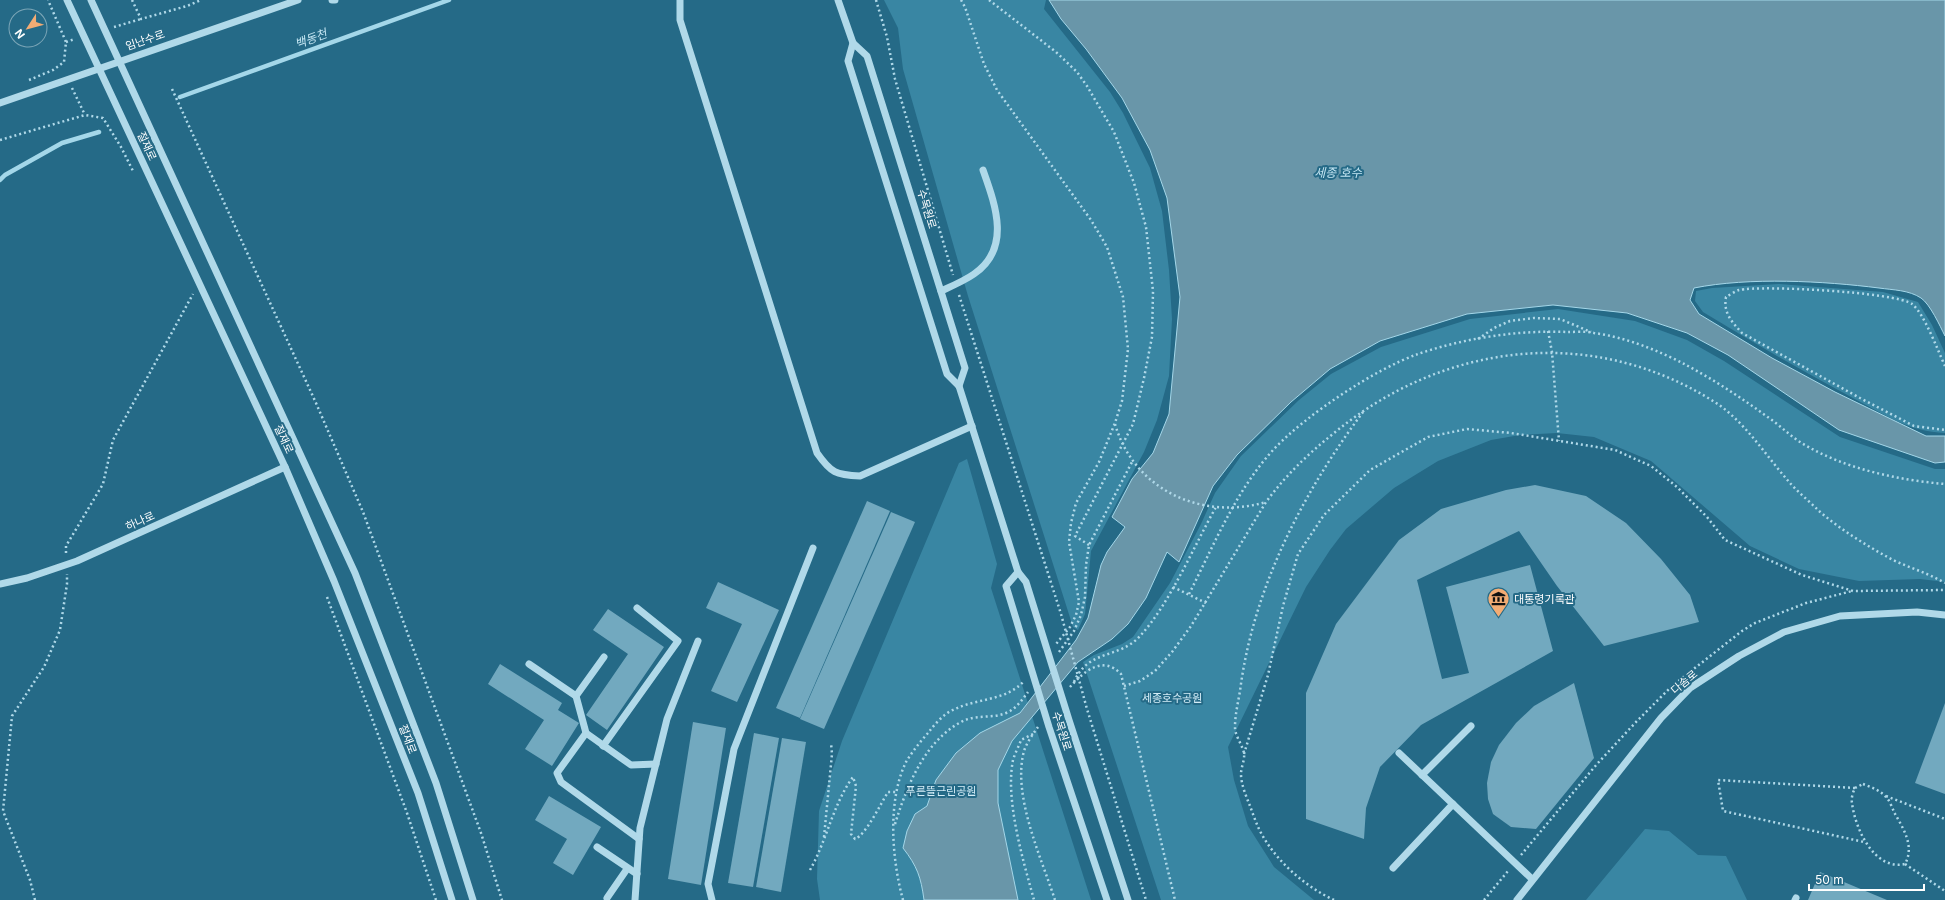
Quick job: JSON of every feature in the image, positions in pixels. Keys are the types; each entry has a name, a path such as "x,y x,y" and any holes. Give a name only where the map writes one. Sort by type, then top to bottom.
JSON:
{"street":[{"name":"절재로","path":"67,0 285,467 334,581 415,785 452,900"},
{"name":"절재로","path":"92,0 355,573 436,783 473,900"},
{"name":"임난수로","path":"0,103 298,0"},
{"path":"680,0 680,20 817,453 828,468 843,475 860,476 972,426"},
{"name":"수목원로","path":"838,0 853,43 867,56 941,291 965,368 959,386"},
{"name":"수목원로","path":"853,43 848,60 947,374 959,386 1018,572 1026,582 1069,720 1128,900"},
{"path":"941,291 974,274 983,267 994,247 999,231 997,212 983,170"},
{"name":"하나로","path":"0,584 27,578 66,565 285,467"},
{"path":"712,900 708,884 734,749 813,548"},
{"name":"수목원로","path":"1018,572 1006,586 1049,727 1107,900"},
{"path":"603,746 678,641 637,608"},
{"name":"다솜로","path":"1517,900 1532,879 1661,718 1690,688 1739,656 1784,632 1840,616 1917,612 1945,615"},
{"path":"635,900 640,828 668,719 698,641"},
{"path":"576,696 604,658"},
{"path":"529,664 576,696 586,733 631,765 656,764"},
{"path":"1422,775 1471,726"},
{"path":"586,733 557,773 561,782 639,839"},
{"path":"1399,753 1532,879"},
{"path":"1393,868 1453,804"},
{"path":"597,846 636,874"},
{"path":"607,898 627,869"}],"path":[{"path":"27,80 54,70 64,62 66,42 48,0"},
{"path":"132,0 141,18 187,6 201,0"},
{"path":"876,0 887,37 895,79 956,284 1061,614 1087,710 1146,900"},
{"path":"960,0 965,7 984,64 997,90 1092,220 1107,247 1123,297 1128,349 1122,401 1115,423 1099,462 1076,503 1070,523 1069,542 1079,602 1076,615 1070,627 1054,648"},
{"path":"989,0 1033,32 1077,72 1100,106 1114,132 1134,183 1146,227 1153,291 1152,337 1133,424 1075,536 1089,545"},
{"path":"172,89 303,374 363,512 481,833 502,900"},
{"path":"0,140 85,115 103,118 121,147 135,175"},
{"path":"190,287 196,299"},
{"path":"1945,366 1927,325 1912,304 1890,297 1828,291 1766,289 1739,290 1726,297 1724,305 1729,318 1742,333 1914,426 1945,430"},
{"path":"35,900 30,880 3,811 12,716 44,667 60,630 67,584 66,546 102,484 114,440 193,294"},
{"path":"1476,340 1494,328 1510,321 1534,318 1560,319 1594,332 1647,347 1688,366 1771,419 1804,445 1833,459 1880,473 1945,484"},
{"path":"1189,594 1252,477 1275,449 1310,417 1334,401 1379,373 1417,354 1476,340 1515,334 1548,331 1594,332"},
{"path":"1548,331 1552,352 1559,441"},
{"path":"1124,686 1140,681 1154,671 1172,652 1206,603 1266,502 1279,484 1306,456 1364,410 1409,384 1442,371 1482,359 1521,353 1552,352 1594,356 1627,362 1667,377 1714,401 1740,424 1792,485 1822,513 1857,540 1895,560 1929,574 1945,583"},
{"path":"1244,754 1235,728 1242,671 1250,638 1271,573 1284,541 1320,473 1364,410"},
{"path":"1115,423 1126,453 1154,483 1171,494 1191,503 1214,507 1234,508 1252,506 1266,502"},
{"path":"1334,900 1308,885 1287,867 1272,849 1260,831 1247,798 1241,774 1244,754 1268,675 1283,606 1298,554 1324,515 1370,470 1428,437 1467,429 1511,433 1615,450 1651,466 1677,487 1707,517 1725,540 1802,575 1853,591 1945,590"},
{"path":"1073,684 1080,669 1092,660 1128,646 1139,637 1153,620 1214,507"},
{"path":"1172,587 1206,603"},
{"path":"326,596 404,806 436,900"},
{"path":"903,900 896,866 894,816 897,792 906,762 919,742 937,722 953,709 973,701 1001,696 1017,689 1027,677"},
{"path":"1033,734 1021,740 1014,759 1011,786 1022,854 1034,900"},
{"path":"824,837 832,754 831,743"},
{"path":"810,870 829,829 844,789 853,777 856,786 851,834 855,839 859,838 888,792 897,792"},
{"path":"1864,842 1723,811 1718,780 1854,788 1863,784 1886,796 1945,819"},
{"path":"1854,788 1851,801 1856,821 1864,842 1875,854 1897,866 1905,864 1945,892"},
{"path":"1886,796 1903,826 1909,843 1909,856 1905,864"}],"green space":[{"path":"884,0 1046,0 1044,9 1110,92 1123,113 1150,168 1162,211 1169,270 1172,319 1169,376 1157,420 1144,452 1091,551 1085,614 1078,630 1073,627 968,296 903,69 898,28"},
{"path":"1779,284 1883,292 1918,302 1932,325 1945,353 1945,433 1932,432 1908,426 1875,410 1796,367 1721,323 1703,312 1695,301 1696,291 1712,288"},
{"name":"세종호수공원","path":"1558,309 1635,321 1687,340 1724,361 1840,437 1935,469 1945,469 1945,582 1920,579 1859,581 1799,569 1750,546 1651,461 1594,437 1557,433 1520,435 1491,440 1438,461 1394,488 1346,529 1330,550 1306,587 1228,747 1234,780 1248,826 1274,867 1314,900 1161,900 1083,662 1094,655 1122,644 1133,637 1170,583 1201,524 1215,493 1241,456 1299,400 1331,374 1381,347 1470,319"},
{"name":"푸른뜰근린공원","path":"967,459 997,564 991,588 1091,900 820,900 817,879 819,811 842,741 959,463"},
{"path":"1645,829 1669,831 1698,855 1726,856 1747,900 1586,900"}],"water":[{"name":"세종 호수","path":"1049,0 1945,0 1945,336 1928,305 1921,298 1911,293 1895,290 1811,282 1738,282 1694,288 1690,300 1699,314 1772,358 1835,392 1926,436 1945,436 1945,462 1935,463 1839,430 1728,355 1687,333 1627,313 1553,305 1467,314 1380,341 1330,369 1291,402 1237,455 1213,486 1179,562 1167,552 1146,598 1128,624 1112,639 1078,662 1012,741 998,770 998,803 1018,900 924,900 918,872 912,860 903,848 907,831 915,814 927,806 936,780 956,753 980,733 1020,713 1076,640 1088,618 1101,565 1107,552 1125,527 1112,517 1132,479 1153,453 1169,414 1180,297 1167,198 1150,150 1122,98 1086,49 1061,19"}],"building":[{"path":"1535,485 1586,496 1626,523 1661,559 1690,595 1699,622 1604,646 1557,586 1519,531 1417,580 1442,679 1469,673 1446,587 1530,565 1553,651 1421,725 1380,767 1366,808 1364,839 1306,819 1306,693 1336,624 1399,540 1441,509 1506,490"},
{"path":"867,501 890,511 800,718 776,708"},
{"path":"891,512 915,522 824,729 800,719"},
{"path":"718,582 779,610 737,702 711,691 742,624 706,608"},
{"path":"608,609 664,647 607,730 586,715 628,654 593,630"},
{"path":"500,664 562,703 558,710 579,723 552,766 525,749 544,720 488,684"},
{"path":"1574,683 1594,758 1536,829 1511,827 1493,814 1488,799 1487,783 1491,762 1499,745 1516,723 1534,706"},
{"path":"1945,703 1945,794 1915,783"},
{"path":"693,722 726,728 701,885 668,879"},
{"path":"754,733 779,738 753,887 728,883"},
{"path":"782,738 806,742 781,892 756,887"},
{"path":"549,796 601,827 573,875 553,863 567,839 535,820"},
{"path":"1820,872 1887,900 1808,900"}],"waterway":[{"name":"백동천","path":"180,97 449,0"},
{"name":"백동천","path":"0,180 5,175 62,143 99,132"}],"place":[{"name":"대통령기록관","path":"1499,618"}]}
